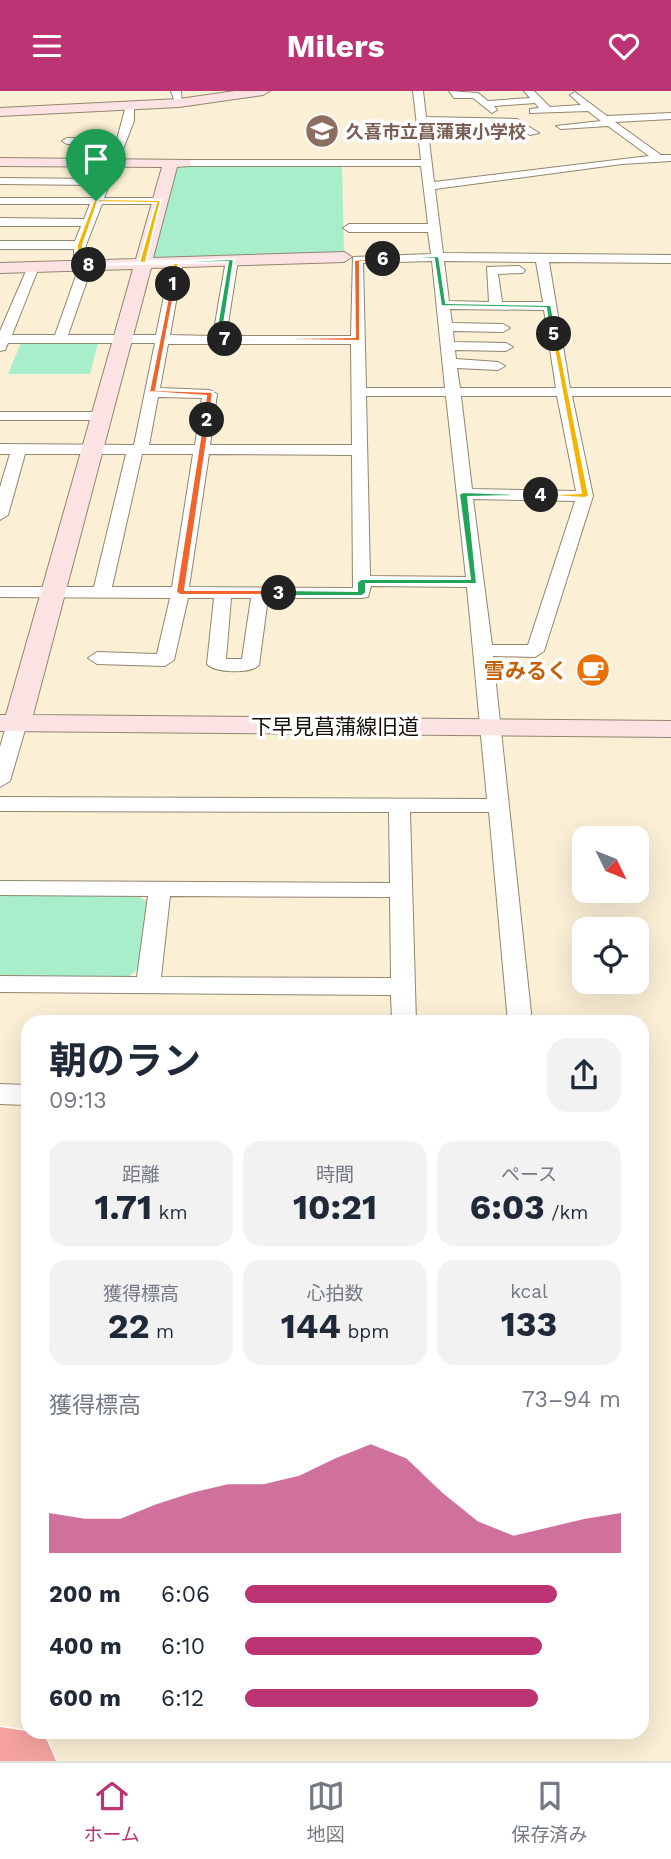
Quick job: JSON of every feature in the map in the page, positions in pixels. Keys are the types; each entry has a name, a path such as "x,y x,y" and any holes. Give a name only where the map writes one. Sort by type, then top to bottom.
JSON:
{"highway":[{"path":"0,1757 26,1761"}],"street":[{"path":"0,113 131,106 177,97 263,91"},
{"path":"418,91 483,650 519,1015"},
{"path":"454,91 457,96 475,95 489,107 538,100"},
{"path":"529,91 547,110"},
{"path":"575,95 658,158"},
{"path":"80,265 80,245 87,223 121,142 131,106"},
{"path":"512,113 590,108"},
{"path":"561,126 671,116"},
{"path":"422,120 517,122 534,132"},
{"path":"67,141 121,142"},
{"path":"431,185 671,158"},
{"path":"0,162 428,163"},
{"path":"0,781 8,723 54,592 159,201 178,163"},
{"path":"0,181 104,182"},
{"path":"0,201 159,201"},
{"path":"0,222 87,223"},
{"path":"349,228 434,228"},
{"path":"0,245 80,245"},
{"path":"0,268 344,257"},
{"path":"0,591 362,593 357,260 436,257 543,264"},
{"path":"496,305 491,270 543,264 671,259"},
{"path":"219,339 232,260"},
{"path":"102,592 152,392 177,262"},
{"path":"483,650 534,651 585,496 564,393 543,264"},
{"path":"60,339 85,269 80,265"},
{"path":"33,267 1,342 60,339 358,339"},
{"path":"443,305 549,306"},
{"path":"445,327 503,328"},
{"path":"447,347 506,347"},
{"path":"448,363 498,366"},
{"path":"358,391 671,392"},
{"path":"97,658 165,660 180,592 210,394 152,392"},
{"path":"0,416 101,416"},
{"path":"0,449 359,450"},
{"path":"0,515 19,449"},
{"path":"463,494 585,496"},
{"path":"361,582 474,582"},
{"path":"223,593 216,664 250,665 260,593"},
{"name":"下早見菖蒲線旧道","path":"8,723 671,729"},
{"path":"0,804 498,806"},
{"path":"399,806 404,1015"},
{"path":"0,888 399,890"},
{"path":"148,985 160,889"},
{"path":"0,984 402,987"},
{"path":"0,1094 21,1095"}],"green space":[{"path":"175,164 342,164 344,254 147,261"},
{"path":"21,343 98,343 90,374 8,374"},
{"path":"0,895 139,896 151,905 140,967 127,978 0,977"}],"place":[{"name":"久喜市立菖蒲東小学校","path":"322,131"},
{"name":"雪みるく","path":"593,670"}],"route":[{"path":"96,201 80,245 80,265 142,263 232,260 219,339 358,339 357,260 436,257 443,305 549,306 585,496 463,494 474,582 361,582 362,593 180,592 210,394 152,392 177,262 142,263 159,201 96,201"}]}
